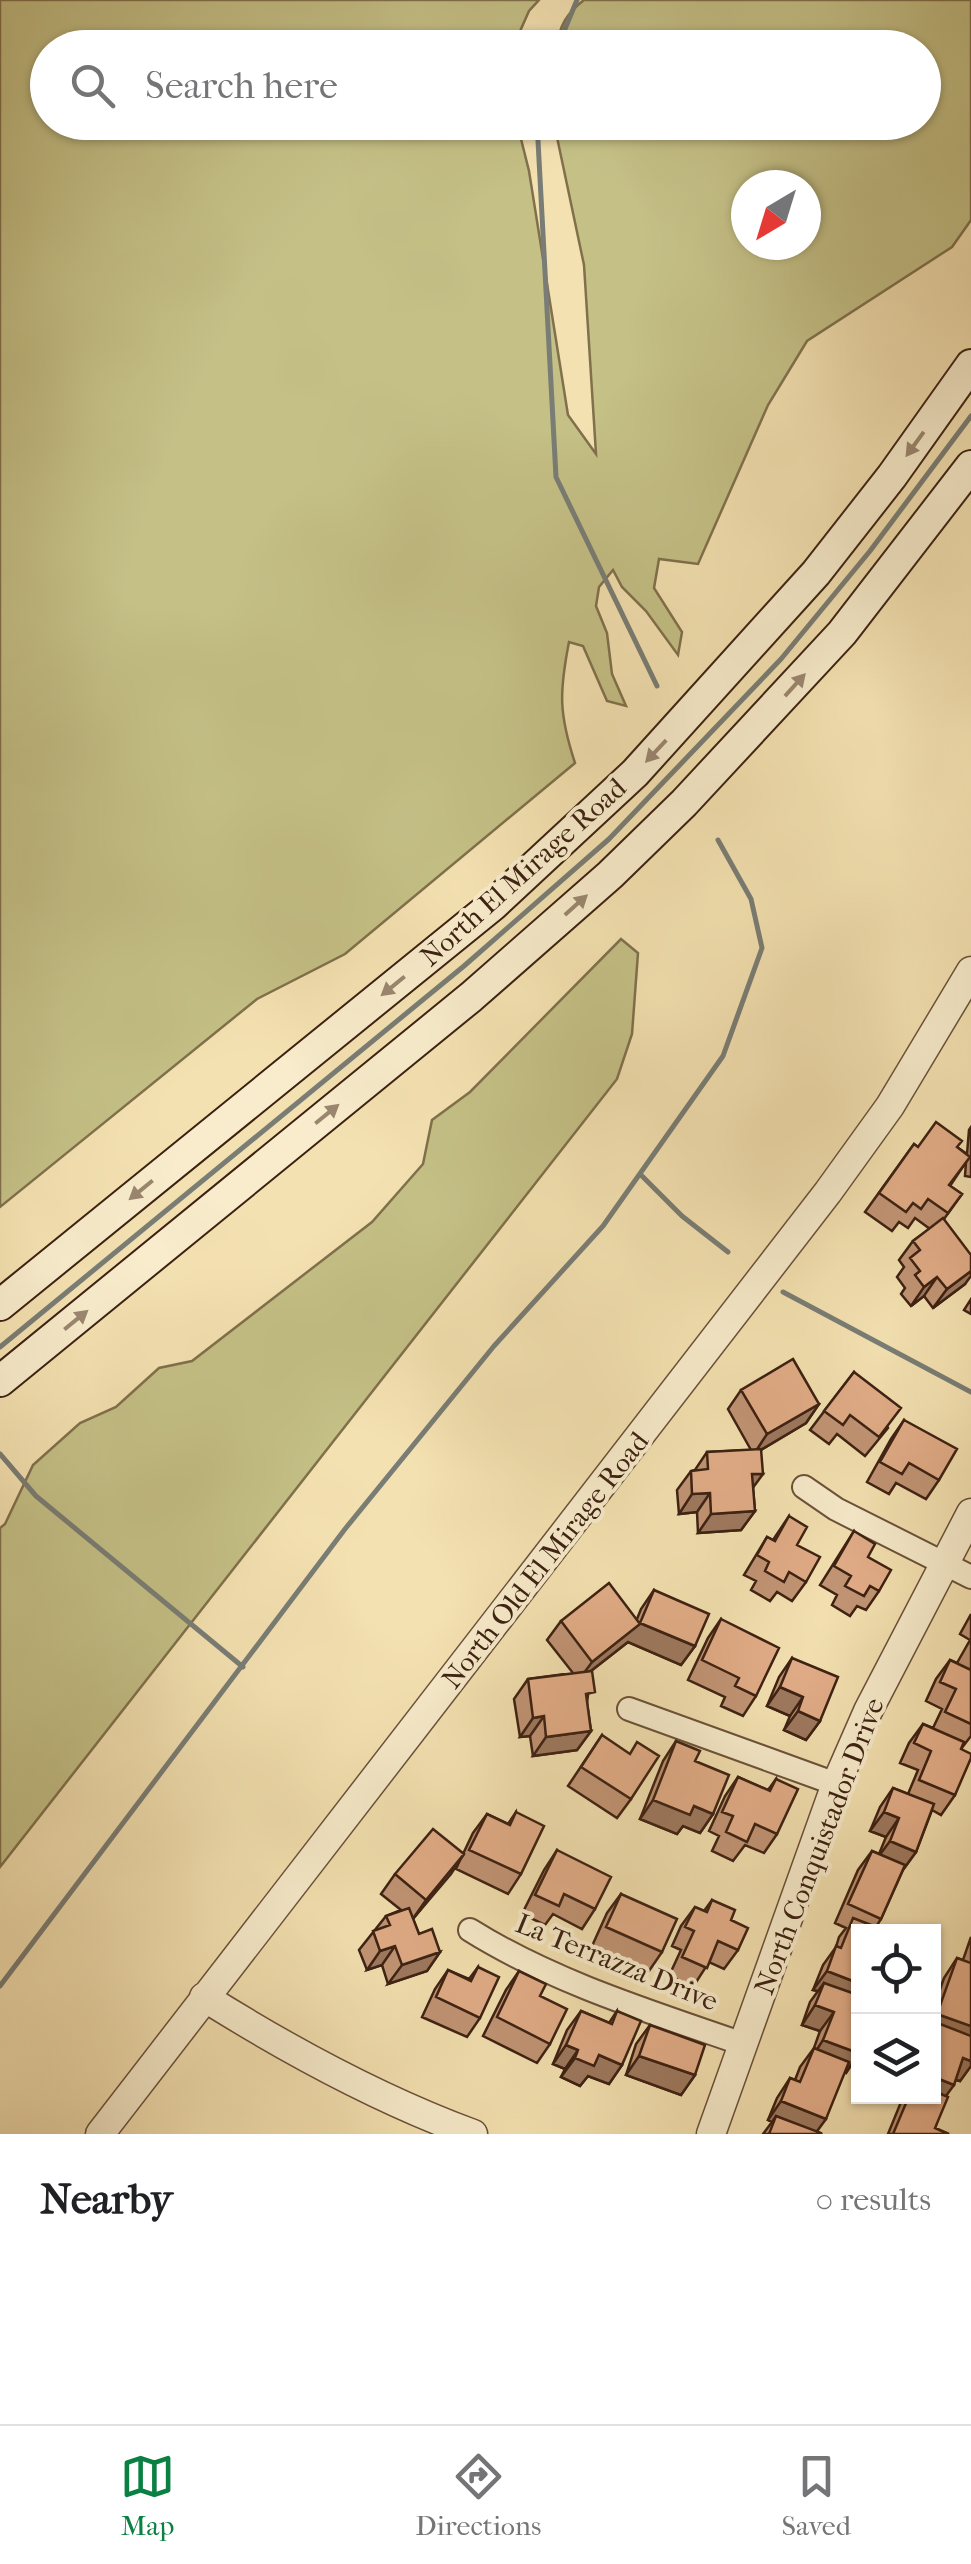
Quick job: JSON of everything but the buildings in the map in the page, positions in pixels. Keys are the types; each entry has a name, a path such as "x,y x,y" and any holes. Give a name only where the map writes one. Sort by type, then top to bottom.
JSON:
{"main road":[{"name":"North El Mirage Road","path":"0,1305 493,905 599,807 710,693 850,531 971,365"},
{"name":"North El Mirage Road","path":"0,1381 470,997 640,847 842,633 971,466"}],"street":[{"name":"North Old El Mirage Road","path":"100,2134 771,1268 890,1106 971,971"},
{"path":"804,1487 836,1509 971,1577"},
{"name":"North Conquistador Drive","path":"711,2134 836,1784 868,1711 971,1512"},
{"path":"629,1710 836,1784"},
{"name":"La Terrazza Drive","path":"470,1930 579,1983 743,2044"},
{"path":"204,1998 322,2068 472,2134"}],"shaded area":[{"path":"0,0 539,0 521,30 30,30 30,140 521,140 568,415 596,454 584,265 558,140 941,140 941,30 561,30 569,15 584,0 971,0 971,220 952,247 807,341 768,405 698,564 659,559 654,588 682,632 678,655 646,611 622,587 613,570 599,587 596,606 607,633 612,674 626,706 607,701 583,646 569,642 562,703 575,763 345,954 257,999 0,1207"},
{"path":"621,939 638,953 632,1034 617,1079 0,1867 0,1528 33,1465 80,1423 116,1407 159,1368 192,1361 372,1222 423,1164 432,1120 470,1092"}],"waterway":[{"path":"564,30 577,0"},
{"path":"538,140 556,477 657,686"},
{"path":"0,1347 464,966 609,839 781,659 870,551 971,416"},
{"path":"0,1986 345,1529 494,1346 603,1226 723,1056 762,948 751,899 718,840"},
{"path":"641,1175 682,1216 728,1252"},
{"path":"783,1292 971,1392"},
{"path":"0,1454 36,1496 243,1667"}]}
